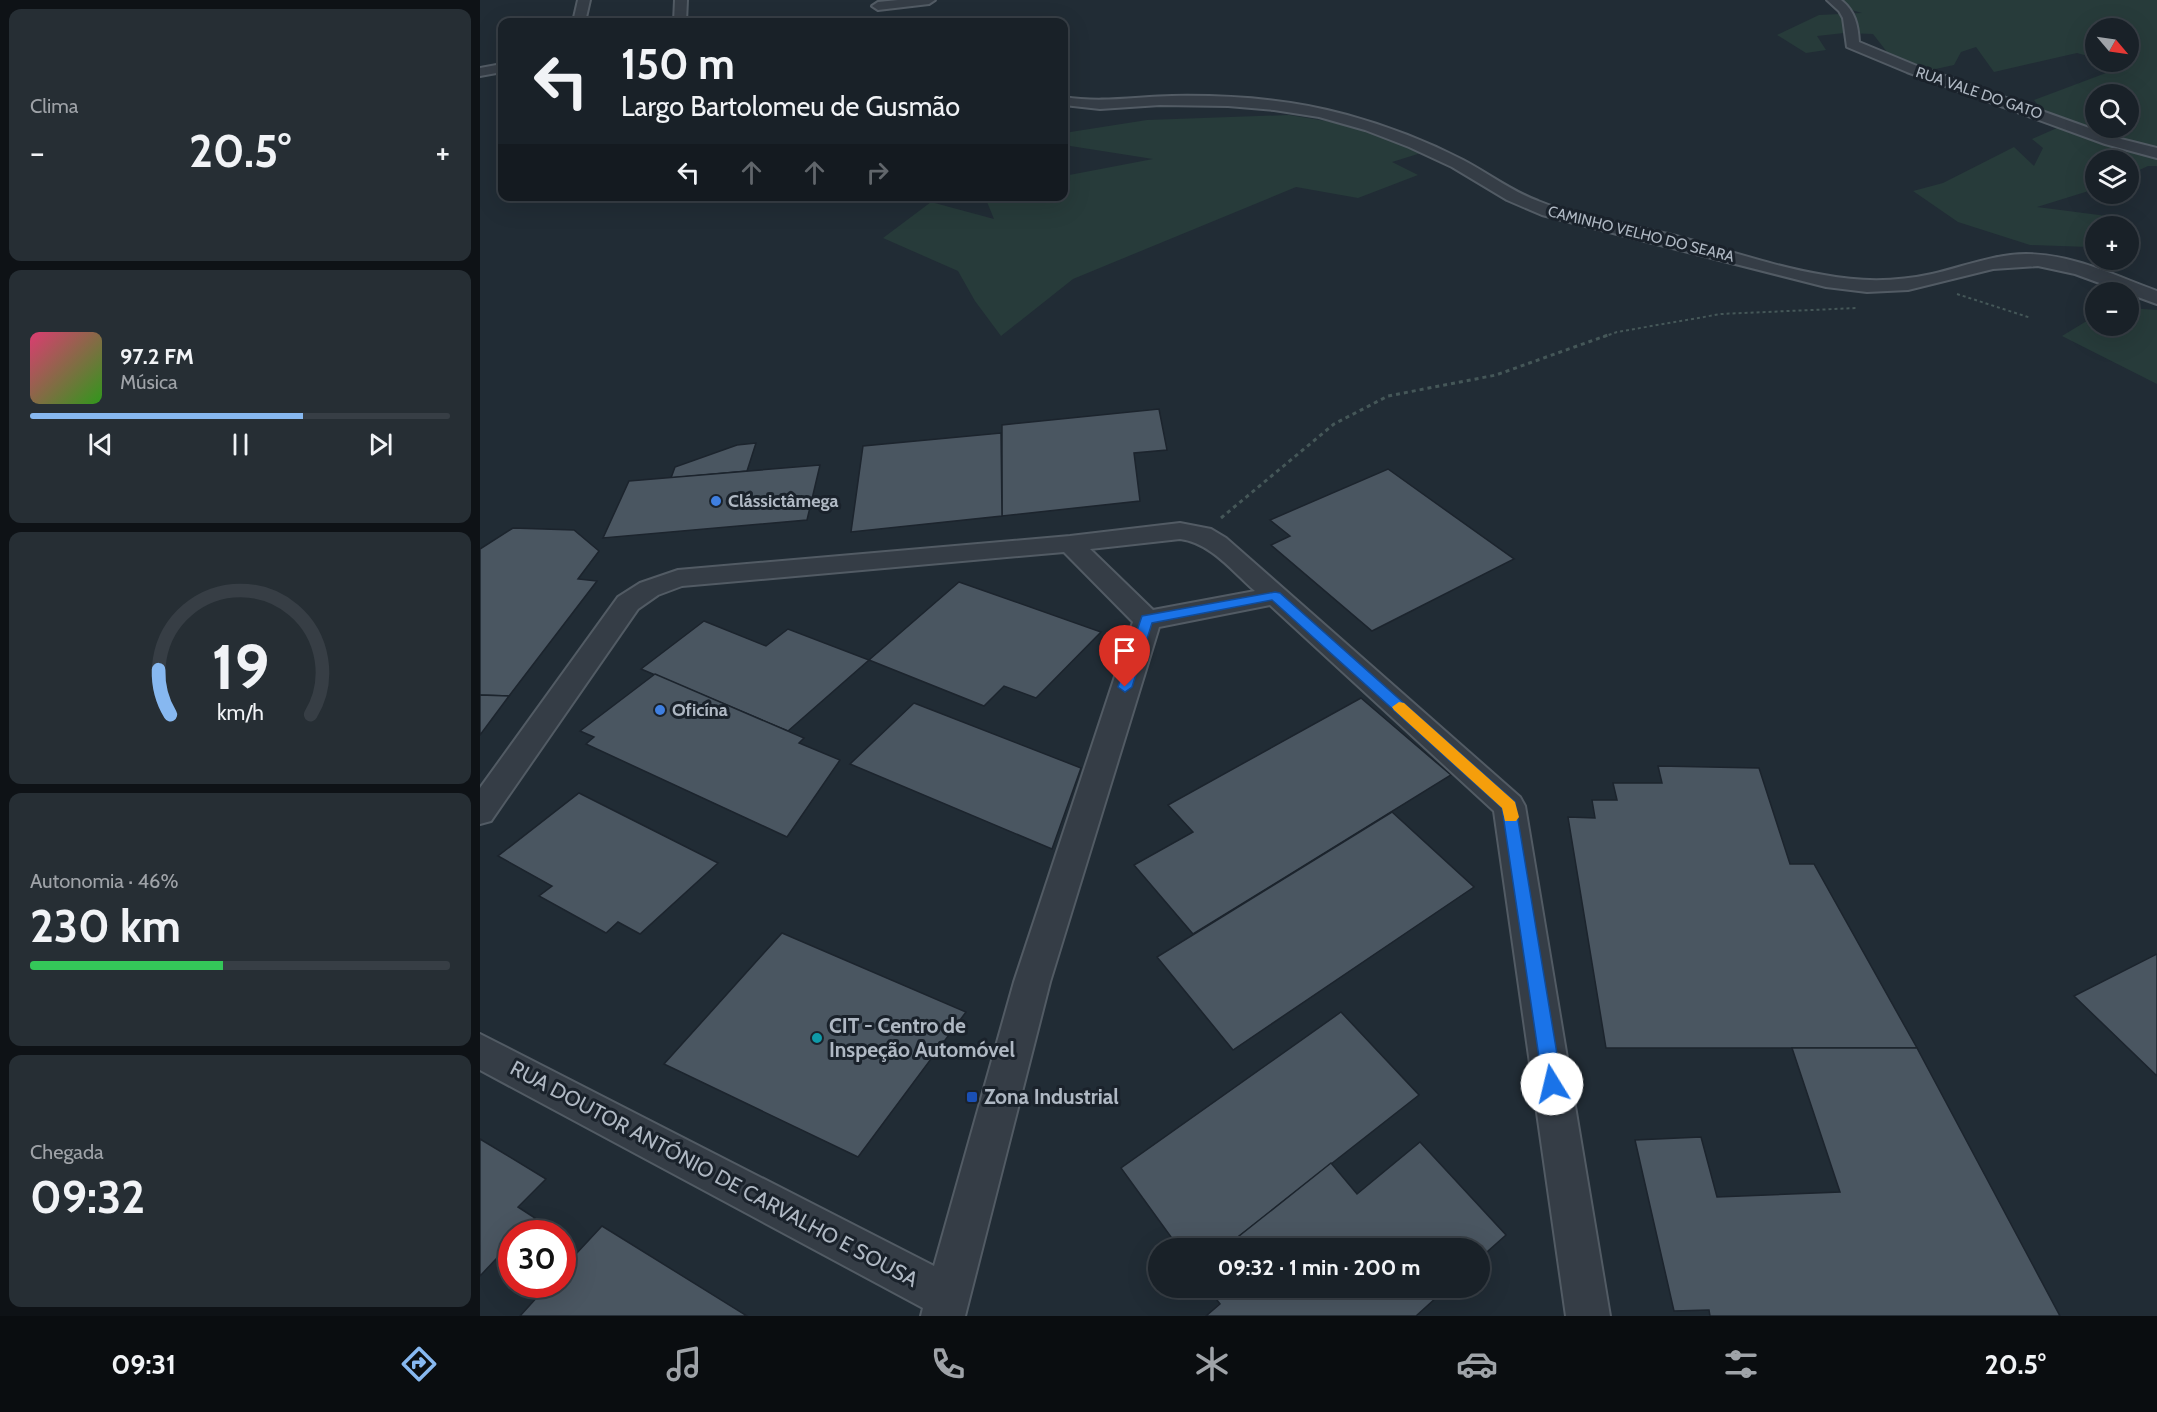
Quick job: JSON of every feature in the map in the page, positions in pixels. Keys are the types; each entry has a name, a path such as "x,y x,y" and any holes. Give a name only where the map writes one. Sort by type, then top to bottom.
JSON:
{"street":[{"path":"580,18 584,0"},
{"path":"680,18 681,0"},
{"path":"885,18 877,3 929,0"},
{"name":"RUA VALE DO GATO","path":"1833,0 1845,7 1852,26 1852,44 1912,69 2111,141 2157,153"},
{"path":"480,72 498,69"},
{"name":"CAMINHO VELHO DO SEARA","path":"1068,101 1097,105 1159,101 1247,103 1293,108 1340,118 1422,147 1457,163 1528,204 1557,214 1661,238 1812,279 1844,284 1891,285 1921,282 1994,263 2039,260 2064,265 2157,298"},
{"path":"480,812 628,603 649,589 678,578 1070,544 1180,531 1202,534 1217,543 1509,806 1588,1316"},
{"path":"1070,544 1147,620"},
{"path":"1147,620 1275,596"},
{"path":"946,1306 1032,982 1147,620"},
{"name":"RUA DOUTOR ANTÓNIO DE CARVALHO E SOUSA","path":"480,1051 946,1306"}],"path":[{"path":"1921,282 2031,318"},
{"path":"1202,534 1334,424 1388,396 1496,375 1617,332 1721,314 1861,308"}],"green space":[{"path":"1843,0 2157,0 2157,166 2148,166 2139,170 2139,150 2085,150 2085,192 2037,207 2107,216 2085,216 2085,247 2030,245 1958,222 1913,191 1943,183 2014,147 2034,166 2043,148 2032,139 2057,128 2034,100 2109,72 2139,72 2139,18 2085,18 2085,55 2077,53 1994,72 1976,47 1961,52 1954,65 1931,70 1887,52 1873,34 1844,33 1817,36 1826,50 1806,53 1777,35 1819,15 1862,13 1837,6"},
{"path":"1289,115 1382,130 1421,153 1392,162 1418,175 1358,198 1296,187 1073,279 1001,336 975,301 958,271 883,238 931,202 994,219 987,201 1068,201 1068,175 1153,159 1068,146 1068,132 1147,120"},
{"path":"2139,309 2157,310 2157,384 2062,336 2085,322 2085,336 2139,336"}],"building":[{"path":"1159,409 1167,450 1134,453 1140,501 1002,516 1002,425"},
{"path":"1001,433 1002,516 851,532 863,446"},
{"path":"756,443 747,471 671,478 675,467 737,445"},
{"name":"Clássictâmega","path":"820,465 807,520 603,538 629,481"},
{"path":"1388,469 1514,559 1372,631 1271,545 1290,536 1270,520"},
{"path":"513,528 574,530 599,551 578,579 597,581 509,696 480,695 480,549"},
{"path":"959,582 1101,632 1036,698 1004,686 984,706 869,660"},
{"path":"704,621 766,646 788,629 869,660 788,731 641,669"},
{"path":"655,674 804,738 799,743 840,760 787,837 586,744 594,737 580,731"},
{"path":"480,695 509,696 480,735"},
{"path":"1361,698 1451,775 1193,934 1134,865 1193,832 1168,805"},
{"path":"914,703 1081,768 1052,849 850,764"},
{"path":"1658,766 1759,768 1790,864 1814,864 1917,1048 1606,1048 1568,817 1595,818 1592,800 1617,800 1613,783 1662,783"},
{"path":"579,793 718,863 640,934 618,922 606,933 539,896 552,886 498,856"},
{"path":"1392,812 1474,887 1233,1050 1157,957"},
{"name":"CIT - Centro de Inspeção Automóvel","path":"782,933 966,1012 858,1157 664,1064"},
{"path":"2157,954 2157,1076 2074,996"},
{"path":"1341,1012 1419,1095 1237,1238 1172,1238 1121,1168"},
{"path":"1792,1048 1917,1048 2060,1316 1710,1316 1709,1310 1674,1311 1635,1140 1701,1137 1717,1197 1840,1192"},
{"path":"480,1139 546,1179 518,1207 535,1218 533,1220 498,1220 498,1257 480,1276"},
{"path":"1420,1142 1506,1235 1490,1249 1490,1238 1237,1238 1331,1163 1357,1194"},
{"path":"602,1226 747,1316 520,1316 536,1298 576,1298 576,1254"},
{"path":"1215,1298 1436,1298 1416,1316 1206,1316 1220,1304"}],"slow traffic":[{"path":"1399,707 1509,806 1511,817"}],"place":[{"name":"Clássictâmega","path":"716,501"},
{"name":"Oficína","path":"660,710"},
{"name":"CIT - Centro de Inspeção Automóvel","path":"817,1038"},
{"name":"Zona Industrial","path":"972,1097"}],"route":[{"path":"1125,687 1147,620 1275,596 1509,806 1552,1084"}]}
